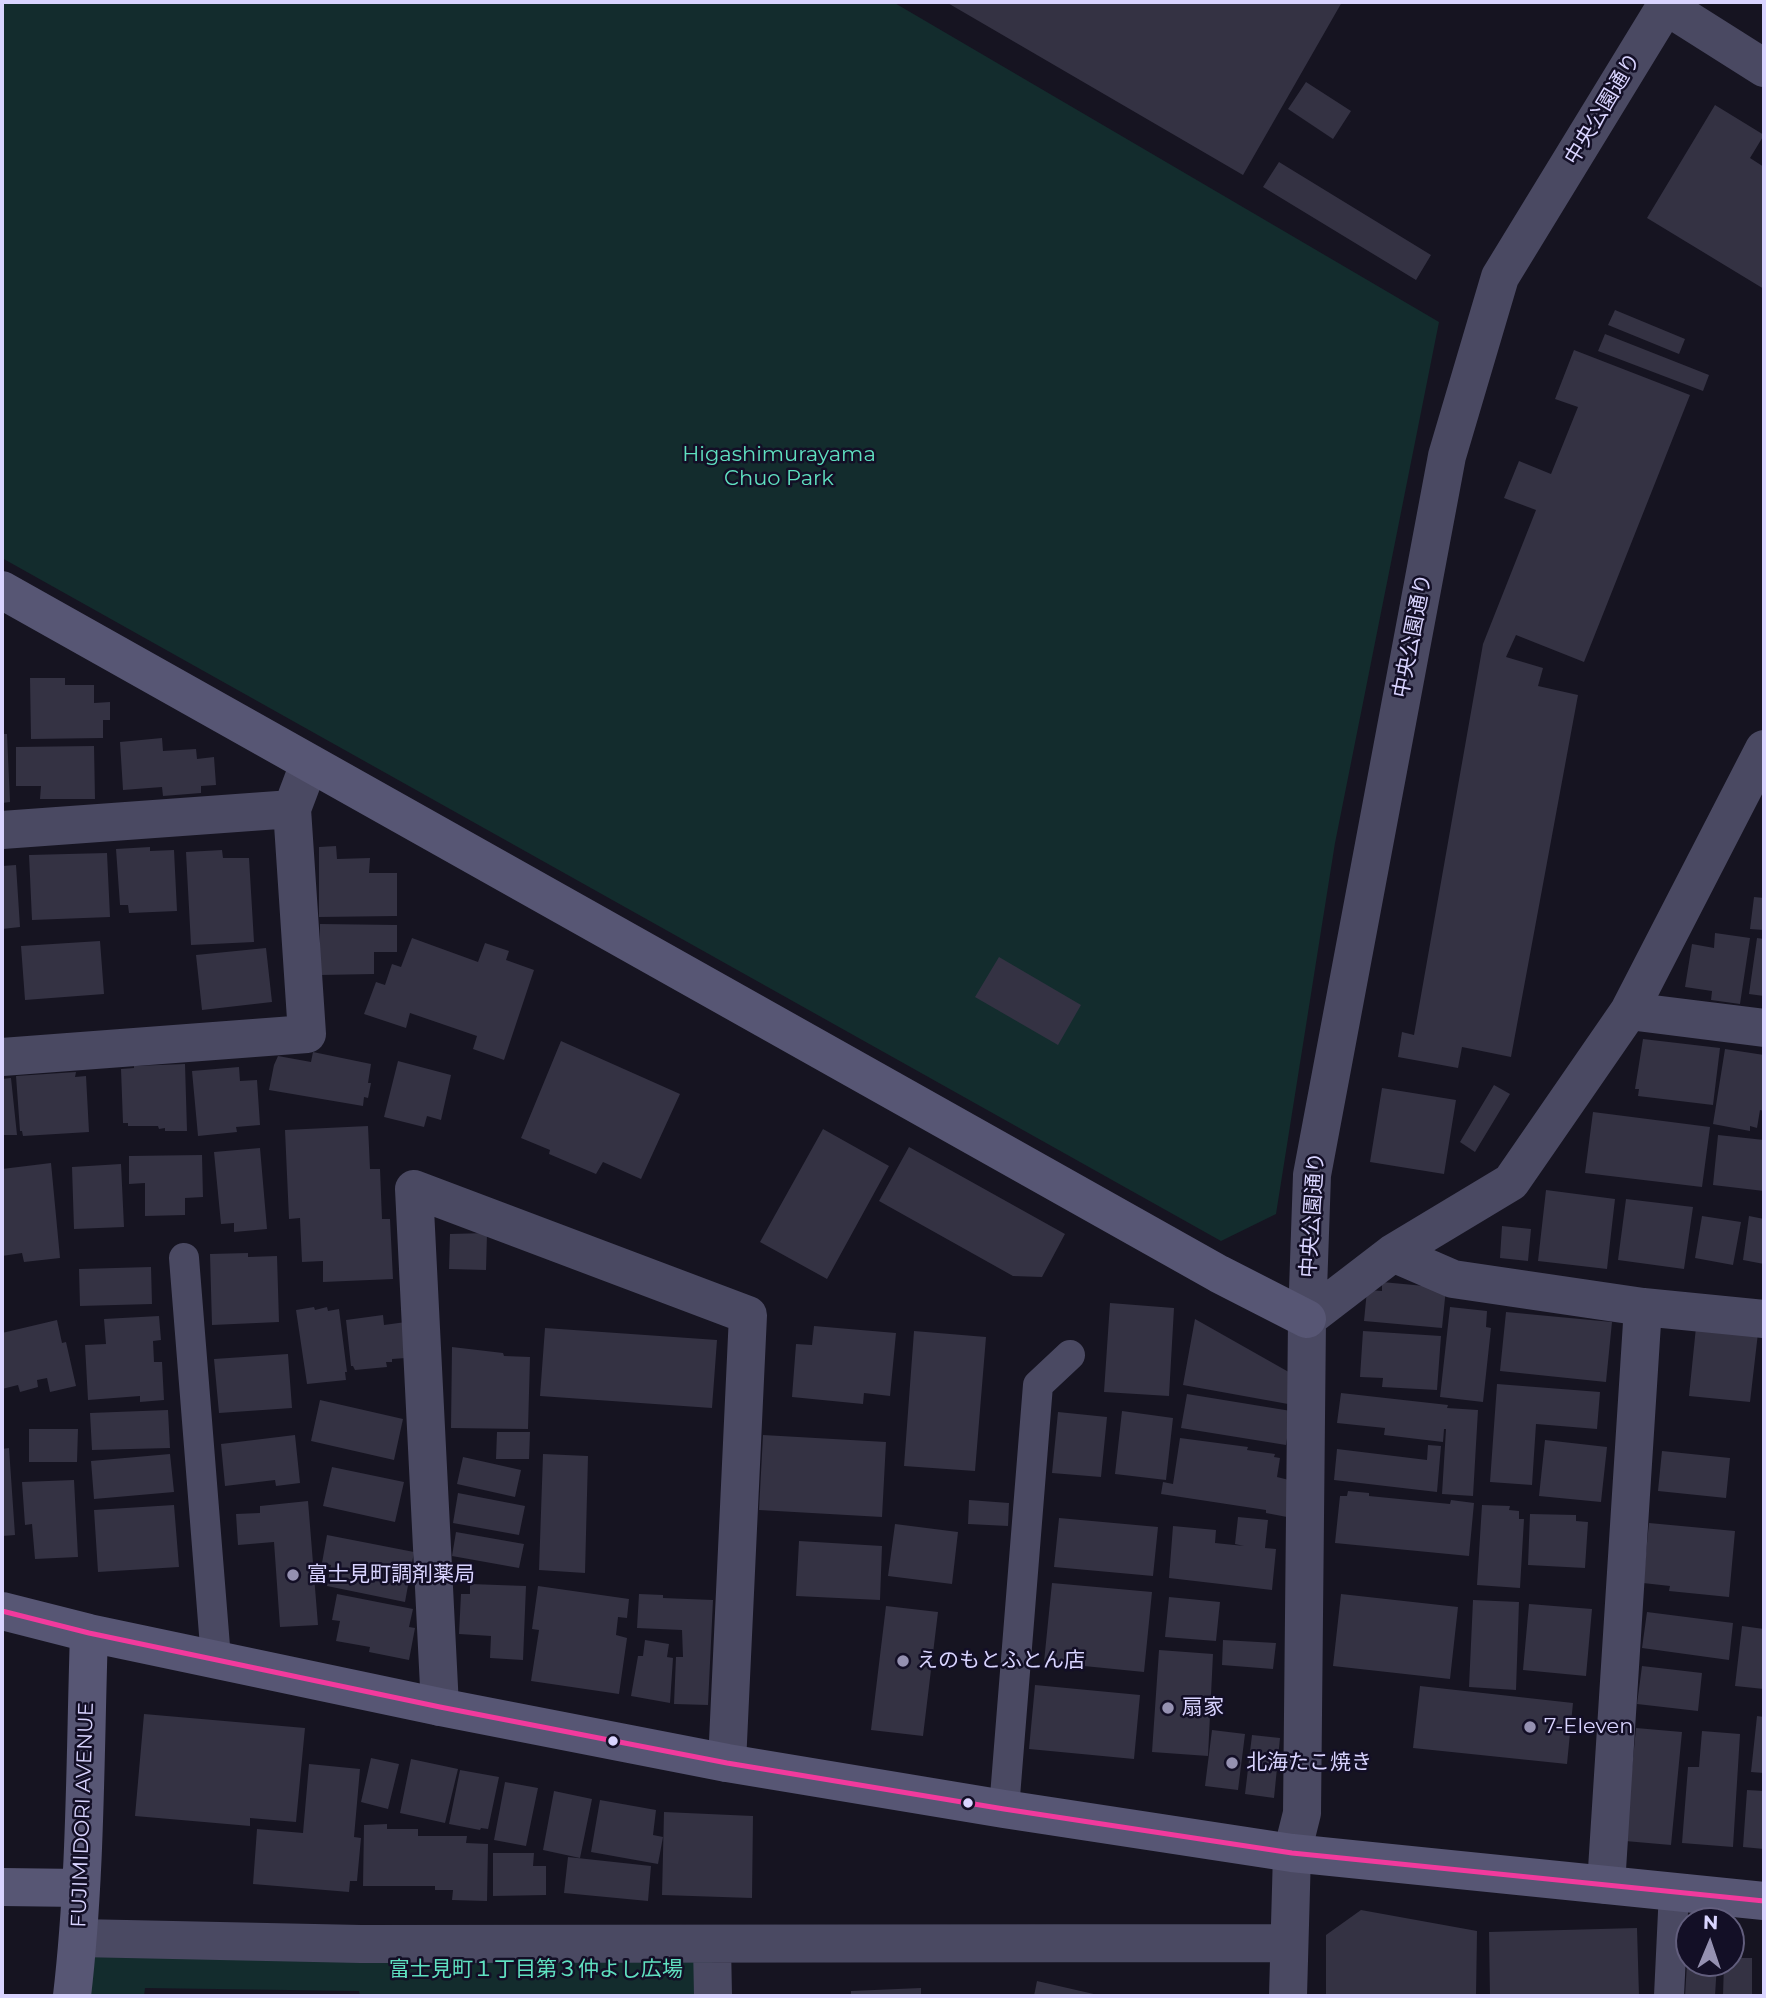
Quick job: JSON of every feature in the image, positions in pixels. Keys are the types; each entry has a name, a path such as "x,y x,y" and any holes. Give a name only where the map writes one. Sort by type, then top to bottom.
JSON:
{"street":[{"path":"1667,4 1764,68"},
{"name":"中央公園通り","path":"1288,1996 1292,1853 1301,1813 1307,1319 1312,1175 1447,456 1500,276 1667,4"},
{"path":"2,590 1219,1274 1307,1319 1393,1253 1511,1182 1629,1011 1764,749"},
{"path":"2,1057 307,1034 292,809 309,764"},
{"path":"2,831 292,809"},
{"path":"1629,1011 1764,1028"},
{"path":"439,1707 414,1189 748,1315 727,1763"},
{"path":"1393,1253 1453,1279 1643,1307 1764,1319"},
{"path":"1606,1885 1643,1307"},
{"path":"2,1611 89,1633 439,1707 727,1763 1004,1809 1292,1853 1764,1901"},
{"name":"FUJIMIDORI AVENUE","path":"72,1996 79,1938 89,1633"},
{"path":"2,1887 81,1888"},
{"path":"79,1938 361,1944 1289,1943"},
{"path":"712,1944 713,1996"}],"lane":[{"path":"184,1258 216,1659"},
{"path":"1004,1809 1038,1385 1070,1355"},
{"path":"1669,1996 1674,1891"}],"green space":[{"name":"Higashimurayama Chuo Park","path":"2,2 893,2 1439,322 1335,843 1276,1214 1221,1241 2,558"},
{"name":"富士見町１丁目第３仲よし広場","path":"712,1945 713,1996 360,1996 359,1991 145,1988 144,1996 68,1996 70,1954"}],"building":[{"path":"946,2 1342,2 1243,175"},
{"path":"1306,82 1351,111 1333,139 1288,109"},
{"path":"1715,105 1764,135 1750,158 1764,167 1764,289 1647,218"},
{"path":"1279,162 1431,255 1416,280 1263,187"},
{"path":"1615,310 1685,339 1679,354 1608,325"},
{"path":"1605,334 1709,375 1703,391 1598,351"},
{"path":"1574,350 1690,395 1584,662 1516,635 1506,657 1543,668 1538,686 1578,695 1511,1057 1462,1047 1458,1068 1398,1057 1402,1032 1414,1035 1483,644 1536,510 1504,498 1519,461 1551,474 1578,407 1555,399"},
{"path":"30,678 65,678 65,685 94,685 94,703 110,702 110,720 103,720 103,738 31,739"},
{"path":"2,734 7,734 10,802 2,803"},
{"path":"162,738 163,751 196,749 197,759 214,757 216,785 201,786 201,793 163,796 162,787 123,790 120,742"},
{"path":"94,746 95,799 40,799 41,786 16,786 16,747"},
{"path":"336,846 337,859 370,858 369,873 397,873 397,916 319,917 319,847"},
{"path":"150,847 150,851 174,850 177,911 129,913 128,905 120,905 116,849"},
{"path":"222,850 223,858 249,858 254,942 191,945 186,852"},
{"path":"107,853 110,917 32,920 29,855"},
{"path":"16,865 20,927 2,929 2,866"},
{"path":"1754,897 1764,898 1764,930 1750,929"},
{"path":"320,924 397,925 397,952 374,952 374,974 320,975"},
{"path":"1715,933 1750,938 1740,1004 1711,1000 1712,991 1685,987 1692,944 1714,948"},
{"path":"412,938 478,962 485,943 509,951 506,960 534,970 504,1060 473,1049 477,1036 410,1013 406,1028 364,1014 376,982 385,985 392,964 401,967"},
{"path":"1757,938 1764,939 1764,996 1749,994"},
{"path":"100,941 104,994 25,1000 21,946"},
{"path":"266,948 272,1002 202,1010 196,955"},
{"path":"999,957 1081,1005 1058,1045 975,997"},
{"path":"1643,1039 1720,1048 1713,1105 1638,1096 1639,1089 1635,1089"},
{"path":"561,1041 680,1094 641,1179 603,1162 596,1174 549,1154 550,1150 521,1138"},
{"path":"1725,1049 1764,1055 1764,1111 1760,1110 1757,1128 1750,1126 1750,1131 1713,1124"},
{"path":"313,1052 371,1064 368,1083 371,1083 363,1106 269,1090 278,1056 311,1062"},
{"path":"398,1061 451,1075 441,1120 427,1116 424,1127 384,1117"},
{"path":"185,1064 187,1131 165,1131 165,1128 159,1129 158,1126 128,1126 128,1123 123,1123 121,1069"},
{"path":"239,1067 240,1081 257,1080 260,1125 236,1127 237,1132 198,1136 192,1071"},
{"path":"76,1072 75,1077 86,1076 89,1132 23,1136 20,1131 16,1076"},
{"path":"11,1078 17,1135 2,1135 2,1079"},
{"path":"1494,1085 1510,1094 1475,1152 1460,1142"},
{"path":"1382,1088 1456,1100 1444,1174 1370,1162"},
{"path":"1593,1112 1710,1127 1702,1187 1585,1173"},
{"path":"368,1126 370,1169 380,1169 382,1219 390,1219 393,1279 323,1282 323,1261 302,1262 300,1218 289,1219 285,1130"},
{"path":"823,1129 889,1166 827,1279 760,1242"},
{"path":"1718,1135 1764,1140 1764,1191 1713,1185"},
{"path":"909,1147 1065,1234 1042,1277 1013,1276 879,1201"},
{"path":"260,1148 267,1229 234,1232 234,1223 221,1224 214,1152"},
{"path":"202,1155 203,1197 185,1198 185,1215 145,1216 145,1183 129,1184 129,1156"},
{"path":"51,1163 60,1258 24,1262 22,1253 2,1256 2,1169"},
{"path":"121,1164 124,1227 74,1229 72,1167"},
{"path":"1546,1190 1615,1199 1607,1269 1538,1261"},
{"path":"1626,1199 1693,1207 1684,1269 1618,1260"},
{"path":"1702,1216 1741,1222 1733,1265 1695,1258"},
{"path":"1749,1216 1764,1219 1764,1264 1743,1260"},
{"path":"1502,1226 1531,1229 1528,1261 1500,1258"},
{"path":"487,1233 486,1270 449,1269 450,1234"},
{"path":"248,1253 248,1257 277,1256 279,1322 212,1325 210,1254"},
{"path":"151,1267 152,1304 80,1306 79,1269"},
{"path":"1382,1282 1446,1288 1442,1328 1364,1321 1367,1290 1382,1291"},
{"path":"1110,1303 1174,1308 1169,1396 1104,1392"},
{"path":"314,1307 315,1310 327,1307 328,1311 339,1309 346,1380 307,1384 296,1310"},
{"path":"1450,1307 1487,1311 1486,1327 1491,1328 1483,1402 1440,1397"},
{"path":"1506,1312 1612,1322 1606,1382 1500,1371"},
{"path":"383,1315 384,1325 406,1322 406,1358 392,1359 392,1362 386,1362 387,1367 355,1370 351,1366 346,1320"},
{"path":"159,1316 161,1340 153,1341 154,1362 162,1362 164,1400 140,1402 140,1396 88,1400 85,1345 106,1344 104,1319"},
{"path":"1195,1319 1294,1375 1288,1404 1183,1385"},
{"path":"57,1320 62,1343 66,1342 76,1386 50,1392 47,1378 37,1380 38,1387 20,1392 18,1385 2,1389 2,1333"},
{"path":"814,1326 896,1333 890,1396 864,1393 863,1404 792,1397 796,1344 812,1345"},
{"path":"1696,1327 1758,1333 1750,1402 1689,1396"},
{"path":"545,1328 717,1340 712,1408 540,1396"},
{"path":"914,1331 986,1337 975,1471 904,1466"},
{"path":"1363,1331 1441,1336 1437,1390 1382,1387 1383,1378 1360,1377"},
{"path":"452,1347 503,1353 504,1356 530,1357 528,1429 451,1428"},
{"path":"288,1354 292,1408 219,1413 214,1359"},
{"path":"1497,1384 1600,1392 1597,1429 1536,1424 1532,1485 1490,1482"},
{"path":"1341,1393 1478,1410 1473,1496 1442,1494 1446,1429 1443,1442 1384,1435 1385,1428 1337,1423"},
{"path":"1187,1394 1291,1411 1286,1445 1181,1428"},
{"path":"320,1400 403,1419 394,1460 311,1441"},
{"path":"168,1410 170,1448 92,1450 90,1413"},
{"path":"1122,1411 1173,1418 1166,1480 1115,1474"},
{"path":"1058,1412 1107,1417 1101,1477 1052,1473"},
{"path":"29,1429 78,1429 77,1462 29,1462"},
{"path":"497,1432 530,1432 529,1459 496,1459"},
{"path":"295,1435 300,1483 276,1486 275,1480 225,1486 221,1444"},
{"path":"763,1435 886,1442 882,1517 759,1510"},
{"path":"1180,1438 1248,1447 1247,1450 1275,1454 1274,1457 1280,1458 1277,1477 1293,1481 1287,1517 1266,1513 1266,1510 1161,1494 1163,1482 1173,1484"},
{"path":"1545,1440 1607,1447 1601,1502 1539,1496"},
{"path":"1428,1445 1441,1446 1437,1492 1334,1480 1337,1449 1427,1460"},
{"path":"9,1448 15,1535 2,1536 2,1449"},
{"path":"1662,1451 1730,1458 1726,1498 1658,1491"},
{"path":"170,1454 174,1492 94,1499 91,1461"},
{"path":"543,1454 588,1456 585,1573 539,1570"},
{"path":"463,1457 521,1470 515,1497 457,1484"},
{"path":"332,1467 404,1482 395,1522 323,1506"},
{"path":"74,1480 78,1557 35,1559 32,1524 25,1525 22,1482"},
{"path":"1348,1491 1369,1493 1369,1496 1450,1504 1451,1500 1474,1503 1469,1556 1335,1543 1340,1496 1347,1496"},
{"path":"458,1493 525,1506 519,1535 453,1523"},
{"path":"969,1500 1009,1503 1008,1526 968,1524"},
{"path":"308,1501 318,1625 280,1627 274,1542 238,1545 236,1514 260,1513 260,1506"},
{"path":"174,1505 179,1567 98,1572 94,1510"},
{"path":"1482,1505 1510,1506 1509,1510 1519,1511 1519,1519 1524,1519 1520,1588 1477,1585"},
{"path":"1530,1514 1576,1515 1576,1521 1588,1522 1585,1568 1528,1565"},
{"path":"1238,1517 1268,1520 1265,1548 1276,1549 1272,1590 1169,1578 1173,1526 1216,1530 1215,1543 1244,1546 1235,1544"},
{"path":"1059,1518 1158,1527 1153,1576 1054,1567"},
{"path":"1649,1523 1735,1531 1729,1597 1669,1591 1670,1586 1643,1583"},
{"path":"895,1524 958,1532 952,1584 888,1576"},
{"path":"456,1532 524,1544 519,1568 452,1556"},
{"path":"327,1535 414,1552 405,1602 327,1586 331,1565 322,1563"},
{"path":"799,1541 882,1546 880,1600 796,1596"},
{"path":"1052,1583 1152,1592 1144,1672 1044,1662"},
{"path":"470,1584 526,1586 523,1660 490,1658 491,1636 459,1634 461,1594 470,1594"},
{"path":"538,1586 629,1599 627,1618 618,1617 616,1635 627,1638 619,1694 531,1681 539,1630 532,1629"},
{"path":"337,1594 413,1609 409,1627 415,1628 409,1660 369,1652 370,1647 336,1641 340,1621 332,1620"},
{"path":"639,1594 713,1600 708,1705 674,1704 676,1657 683,1657 682,1630 637,1628"},
{"path":"1341,1594 1458,1607 1450,1679 1333,1666"},
{"path":"1169,1597 1220,1602 1216,1641 1165,1637"},
{"path":"1473,1600 1519,1602 1516,1690 1469,1687"},
{"path":"1529,1604 1592,1609 1586,1676 1523,1670"},
{"path":"886,1606 938,1612 923,1736 871,1730"},
{"path":"1647,1612 1733,1623 1729,1660 1642,1648"},
{"path":"1742,1626 1764,1629 1764,1689 1735,1686"},
{"path":"645,1640 669,1644 667,1657 673,1658 670,1703 631,1696 638,1656 643,1656"},
{"path":"1223,1640 1276,1643 1273,1669 1222,1665"},
{"path":"1159,1650 1213,1654 1208,1756 1152,1752"},
{"path":"1642,1666 1702,1673 1698,1711 1637,1704"},
{"path":"1035,1685 1140,1695 1134,1759 1029,1749"},
{"path":"1420,1686 1573,1703 1567,1764 1413,1748"},
{"path":"144,1714 305,1728 296,1822 250,1818 250,1826 135,1816"},
{"path":"1757,1716 1764,1717 1764,1773 1751,1772"},
{"path":"1636,1728 1682,1732 1671,1845 1625,1841"},
{"path":"1212,1730 1245,1734 1238,1790 1205,1786"},
{"path":"1702,1731 1740,1734 1733,1847 1682,1843 1688,1767 1699,1767"},
{"path":"1252,1735 1280,1738 1274,1798 1245,1794"},
{"path":"371,1758 399,1764 388,1809 361,1802"},
{"path":"411,1759 458,1769 445,1823 400,1813"},
{"path":"309,1764 360,1769 354,1837 361,1838 357,1881 350,1881 349,1892 253,1884 257,1829 303,1833"},
{"path":"460,1770 499,1777 488,1829 449,1824"},
{"path":"505,1782 538,1788 526,1846 494,1840"},
{"path":"1747,1790 1764,1791 1764,1849 1743,1847"},
{"path":"554,1791 592,1799 580,1858 543,1850"},
{"path":"600,1800 656,1810 653,1835 663,1837 658,1864 591,1852"},
{"path":"664,1812 753,1816 752,1898 662,1895"},
{"path":"387,1824 387,1829 418,1829 418,1836 467,1836 466,1843 488,1844 487,1901 452,1900 453,1890 435,1890 435,1886 363,1886 364,1825"},
{"path":"493,1853 534,1853 533,1866 546,1866 546,1895 493,1896"},
{"path":"568,1857 651,1866 648,1901 564,1893"},
{"path":"1361,1910 1477,1931 1476,1996 1326,1996 1326,1935"},
{"path":"1637,1928 1639,1996 1490,1996 1489,1932"},
{"path":"1745,1958 1752,1958 1752,1996 1723,1996 1724,1977 1745,1977"},
{"path":"1686,1977 1716,1977 1715,1996 1685,1996"},
{"path":"1037,1981 1098,1995 1034,1996"},
{"path":"921,1988 921,1996 851,1996 851,1991"}],"transit line":[{"path":"2,1611 89,1633 440,1707 727,1763 1004,1809 1292,1853 1764,1901"}],"place":[{"name":"富士見町調剤薬局","path":"293,1575"},
{"name":"えのもとふとん店","path":"903,1661"},
{"name":"扇家","path":"1168,1708"},
{"name":"7-Eleven","path":"1530,1727"},
{"name":"北海たこ焼き","path":"1232,1763"}]}
